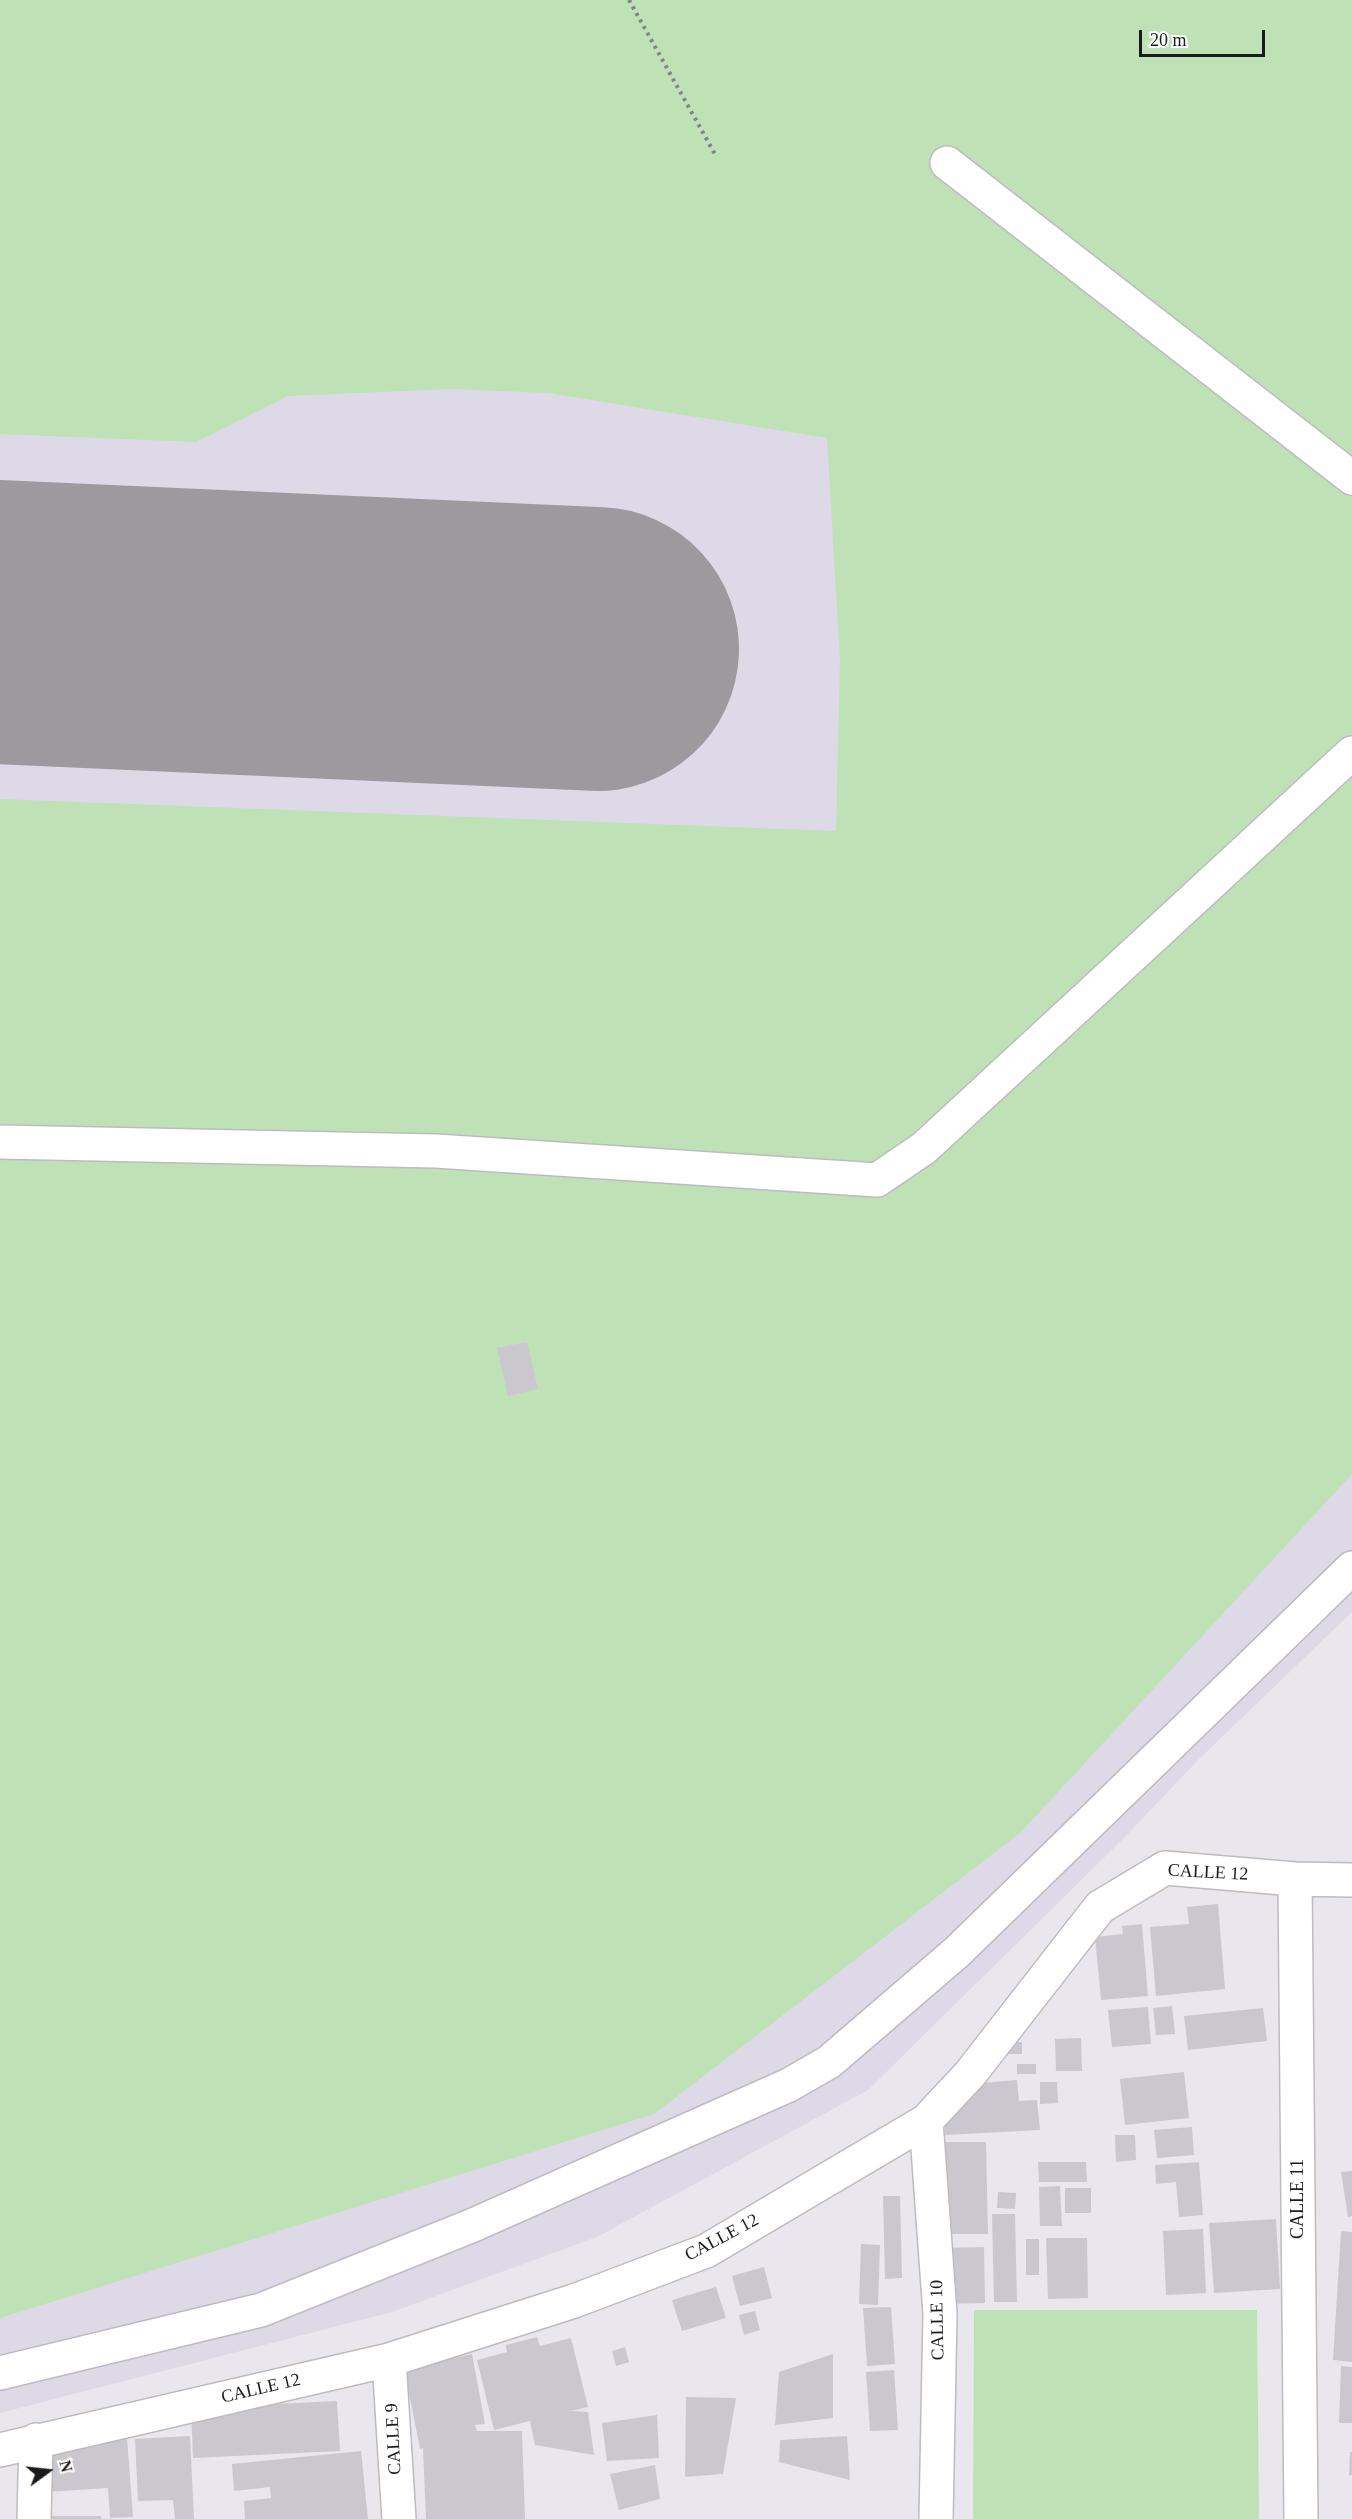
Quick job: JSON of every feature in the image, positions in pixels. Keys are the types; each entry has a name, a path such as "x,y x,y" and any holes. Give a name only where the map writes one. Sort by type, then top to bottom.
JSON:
{"street":[{"path":"947,163 1352,478"},
{"path":"0,1142 436,1151 877,1180 924,1148 1352,753"},
{"path":"0,2373 261,2310 471,2226 789,2085 829,2062 957,1952 1352,1568"},
{"name":"CALLE 12","path":"0,2450 390,2360 574,2301 706,2251 926,2121 970,2074 1100,1907 1165,1868 1295,1879 1352,1880"},
{"name":"CALLE 11","path":"1295,1879 1301,2519"},
{"name":"CALLE 10","path":"926,2121 940,2314 936,2519"},
{"name":"CALLE 9","path":"390,2360 399,2519"},
{"path":"34,2519 36,2440"}],"path":[{"path":"629,0 716,156"}],"shaded area":[{"path":"0,0 1352,0 1352,1612 1197,1761 1125,1837 868,2090 597,2237 392,2312 0,2413"}],"green space":[{"path":"0,0 1352,0 1352,1474 1020,1833 654,2114 0,2318 0,799 836,831 840,660 827,438 548,393 451,389 288,396 196,442 0,434"},
{"path":"974,2310 1257,2310 1259,2519 973,2519"}],"building":[{"path":"527,1342 538,1389 508,1396 497,1348"},
{"path":"1218,1904 1225,1989 1156,1996 1150,1927 1189,1924 1187,1907"},
{"path":"1142,1924 1148,1996 1101,2000 1095,1937 1123,1934 1122,1926"},
{"path":"1172,2006 1175,2034 1156,2035 1153,2008"},
{"path":"1148,2007 1151,2044 1112,2047 1108,2010"},
{"path":"1263,2008 1267,2041 1188,2050 1184,2016"},
{"path":"1081,2038 1082,2071 1056,2071 1055,2039"},
{"path":"996,2042 1022,2042 1022,2054 996,2054"},
{"path":"1017,2064 1036,2064 1036,2074 1017,2074"},
{"path":"1184,2072 1189,2118 1125,2125 1120,2079"},
{"path":"1017,2080 1019,2101 1037,2100 1040,2130 945,2135 945,2111 968,2084"},
{"path":"1040,2082 1057,2082 1058,2103 1040,2104"},
{"path":"1192,2127 1194,2155 1157,2158 1154,2130"},
{"path":"1115,2135 1135,2135 1136,2160 1116,2162"},
{"path":"942,2142 986,2142 988,2234 944,2234"},
{"path":"1038,2162 1086,2162 1087,2182 1039,2182"},
{"path":"1199,2162 1203,2215 1179,2217 1176,2182 1156,2184 1155,2165"},
{"path":"1352,2171 1352,2216 1348,2217 1341,2172"},
{"path":"1060,2186 1062,2226 1040,2226 1039,2187"},
{"path":"1065,2188 1091,2188 1091,2213 1065,2213"},
{"path":"998,2192 1016,2193 1015,2209 997,2208"},
{"path":"883,2196 900,2196 902,2278 885,2279"},
{"path":"992,2214 1015,2214 1017,2302 994,2302"},
{"path":"1276,2219 1280,2289 1214,2293 1209,2223"},
{"path":"1203,2229 1206,2293 1166,2295 1163,2231"},
{"path":"1341,2231 1352,2232 1352,2362 1333,2360"},
{"path":"1046,2238 1087,2238 1088,2298 1048,2299"},
{"path":"1026,2239 1039,2239 1039,2275 1026,2275"},
{"path":"861,2244 880,2245 878,2305 859,2304"},
{"path":"984,2247 985,2303 943,2304 942,2248"},
{"path":"764,2267 772,2298 740,2306 732,2276"},
{"path":"716,2287 726,2318 682,2331 672,2300"},
{"path":"891,2307 895,2364 867,2366 863,2308"},
{"path":"755,2311 760,2330 744,2335 739,2315"},
{"path":"537,2337 540,2346 571,2338 588,2407 571,2411 588,2412 594,2455 535,2445 530,2421 494,2430 477,2360 507,2352 506,2345"},
{"path":"625,2347 629,2362 616,2366 612,2351"},
{"path":"472,2354 485,2424 475,2425 477,2431 522,2431 525,2519 426,2519 423,2448 420,2449 404,2368"},
{"path":"833,2354 833,2418 775,2425 779,2372"},
{"path":"1341,2366 1352,2367 1352,2423 1339,2423"},
{"path":"894,2370 898,2430 870,2431 866,2372"},
{"path":"686,2397 736,2398 723,2474 685,2477"},
{"path":"337,2401 340,2451 193,2458 191,2408"},
{"path":"657,2415 659,2458 607,2461 602,2423"},
{"path":"190,2436 194,2519 175,2519 173,2500 138,2501 135,2439"},
{"path":"847,2436 850,2480 779,2462 780,2440"},
{"path":"127,2438 133,2517 110,2518 108,2488 46,2492 43,2443"},
{"path":"361,2451 368,2519 245,2519 244,2501 271,2498 270,2487 234,2491 232,2464"},
{"path":"1350,2452 1352,2452 1352,2475 1349,2475"},
{"path":"655,2465 660,2499 619,2510 610,2474"},
{"path":"46,2516 101,2516 101,2519 46,2519"}],"runway":[{"path":"0,622 597,649"}]}
